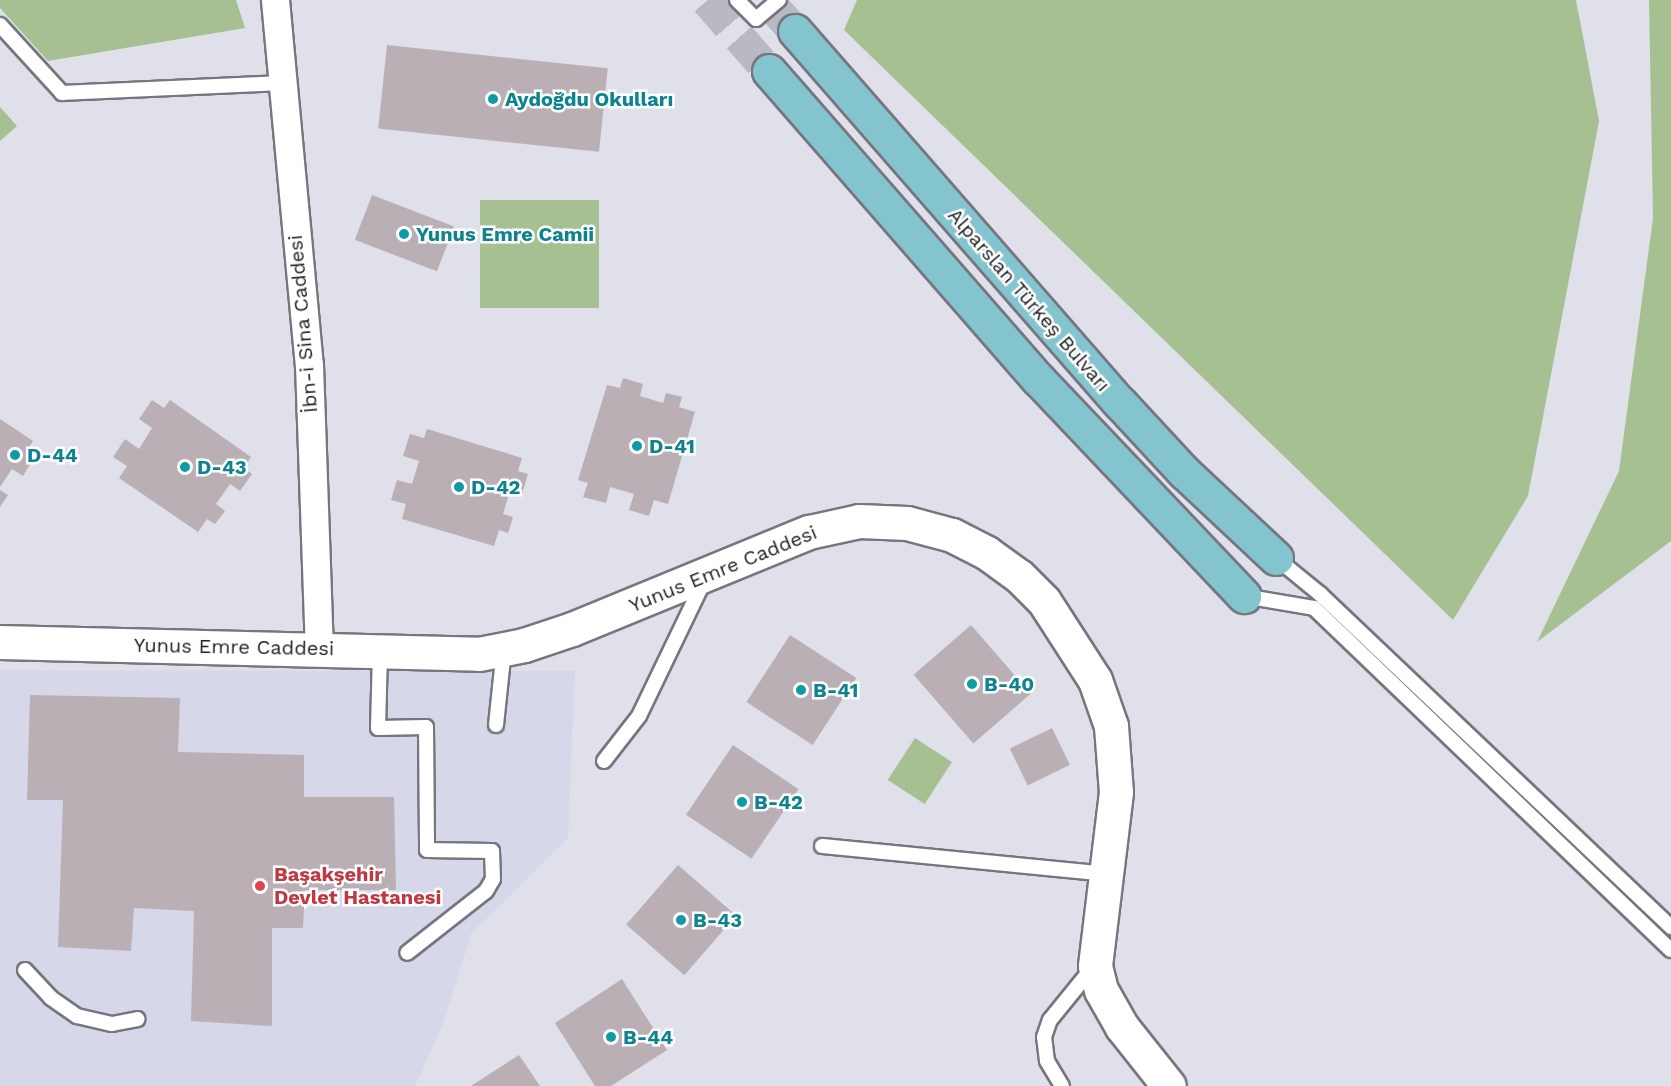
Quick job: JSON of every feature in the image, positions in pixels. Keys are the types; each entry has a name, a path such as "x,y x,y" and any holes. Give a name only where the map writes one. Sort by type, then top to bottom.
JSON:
{"main road":[{"name":"Alparslan Türkeş Bulvarı","path":"795,31 1120,403 1184,472 1276,558"},
{"path":"769,71 1039,380 1244,596"}],"street":[{"name":"İbn-i Sina Caddesi","path":"275,0 309,364 319,649"},
{"name":"Yunus Emre Caddesi","path":"0,642 479,654 572,629 809,532 859,521 906,523 952,535 1019,576 1044,601 1070,636 1095,680 1111,726 1116,792 1095,966 1101,990 1122,1027 1169,1086"}],"lane":[{"path":"737,0 756,19 779,0"},
{"path":"0,26 62,93 282,83"},
{"path":"1276,558 1320,594 1671,927"},
{"path":"604,761 639,716 707,574"},
{"path":"1244,596 1314,608 1671,950"},
{"path":"496,725 504,649"},
{"path":"380,652 378,728 426,728 427,850 492,851 493,879 486,891 407,953"},
{"path":"822,846 1107,874"},
{"path":"1062,1086 1047,1061 1044,1037 1050,1020 1095,966"},
{"path":"25,970 51,998 77,1016 112,1024 138,1019"}],"shaded area":[{"name":"Başakşehir Devlet Hastanesi","path":"0,670 575,671 568,838 471,934 443,1024 415,1086 0,1086"}],"green space":[{"path":"0,0 236,0 245,28 48,61 0,8"},
{"path":"857,0 1576,0 1599,121 1528,496 1453,620 844,30"},
{"path":"1649,0 1671,0 1671,541 1537,642 1619,471 1653,218"},
{"path":"0,107 17,126 0,141"},
{"path":"480,200 599,200 599,308 480,308"},
{"path":"915,738 952,762 925,804 888,780"}],"building":[{"name":"Aydoğdu Okulları","path":"387,45 608,68 599,152 378,129"},
{"name":"Yunus Emre Camii","path":"372,195 454,227 437,271 355,240"},
{"name":"D-41","path":"623,378 643,384 640,396 663,403 666,393 682,397 679,407 695,412 668,504 654,500 649,516 629,510 634,494 610,487 606,503 583,497 588,483 578,480 607,385 620,388"},
{"name":"D-43","path":"152,400 164,408 170,400 251,457 244,468 252,474 240,491 230,484 216,504 225,511 215,524 207,519 198,532 119,478 127,466 113,457 125,439 139,449 152,428 139,419"},
{"name":"D-44","path":"0,419 33,441 26,452 34,458 23,476 12,469 0,487"},
{"name":"D-42","path":"427,429 522,458 518,471 528,474 522,494 510,491 503,514 513,517 508,533 499,530 494,546 402,519 406,504 391,500 397,480 412,484 419,461 403,456 410,434 424,438"},
{"name":"D-44","path":"0,490 8,495 0,507"},
{"name":"B-40","path":"971,625 1031,694 973,744 914,675"},
{"name":"B-41","path":"790,635 856,678 813,745 746,702"},
{"name":"Başakşehir Devlet Hastanesi","path":"30,695 180,698 178,752 304,755 304,797 394,797 396,890 305,890 303,928 272,928 272,1026 191,1021 194,911 134,908 131,951 58,947 63,800 27,800"},
{"path":"1052,728 1070,765 1028,785 1010,749"},
{"name":"B-42","path":"733,745 798,789 752,859 686,815"},
{"name":"B-43","path":"678,865 736,916 684,975 626,925"},
{"name":"B-44","path":"622,979 667,1050 611,1086 595,1086 555,1023"},
{"path":"519,1055 540,1086 471,1086"}],"tunnel":[{"path":"707,0 769,71"},
{"path":"767,0 795,31"}],"place":[{"name":"Aydoğdu Okulları","path":"493,99"},
{"name":"Yunus Emre Camii","path":"404,234"},
{"name":"D-41","path":"637,446"},
{"name":"D-44","path":"15,455"},
{"name":"D-43","path":"185,467"},
{"name":"D-42","path":"459,487"},
{"name":"B-40","path":"972,684"},
{"name":"B-41","path":"801,690"},
{"name":"B-42","path":"742,802"},
{"name":"Başakşehir Devlet Hastanesi","path":"260,886"},
{"name":"B-43","path":"681,920"},
{"name":"B-44","path":"611,1037"}]}
